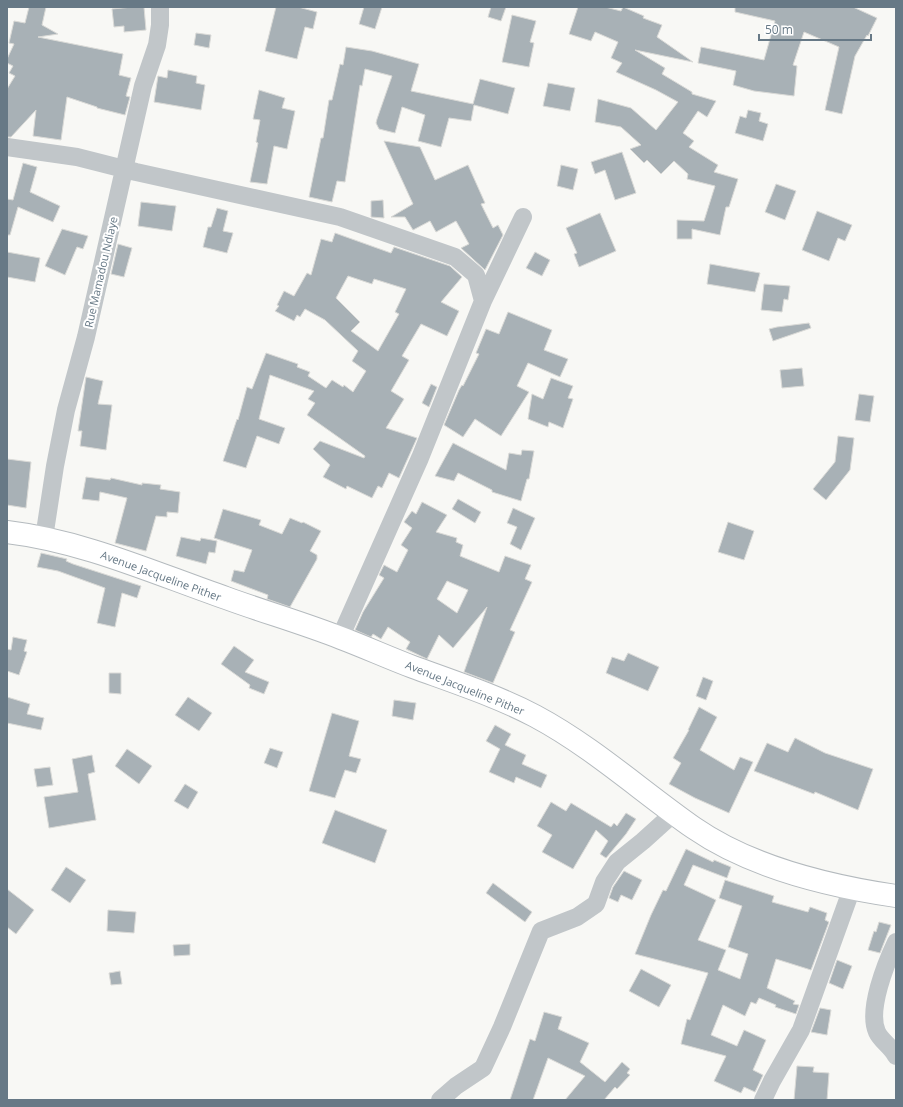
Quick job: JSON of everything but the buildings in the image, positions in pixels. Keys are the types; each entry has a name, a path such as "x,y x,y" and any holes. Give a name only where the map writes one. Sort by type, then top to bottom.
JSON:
{"street":[{"name":"Rue Mamadou Ndiaye","path":"44,538 55,466 66,410 86,337 143,86 157,46 160,25 160,7"},
{"path":"7,147 77,157 340,217 455,256 476,275 483,301"},
{"path":"340,638 420,458 483,301 523,217"},
{"name":"Avenue Jacqueline Pither","path":"7,532 44,538 157,572 340,638 534,715 580,742 711,839 746,856 782,870 852,888 896,896"},
{"path":"440,1100 456,1086 483,1068 502,1027 541,931 577,917 596,904 604,882 616,862 643,841 674,813"},
{"path":"763,1100 772,1081 802,1030 852,888"},
{"path":"896,942 887,962 880,986 874,1021 877,1033 891,1046 896,1056"}]}
